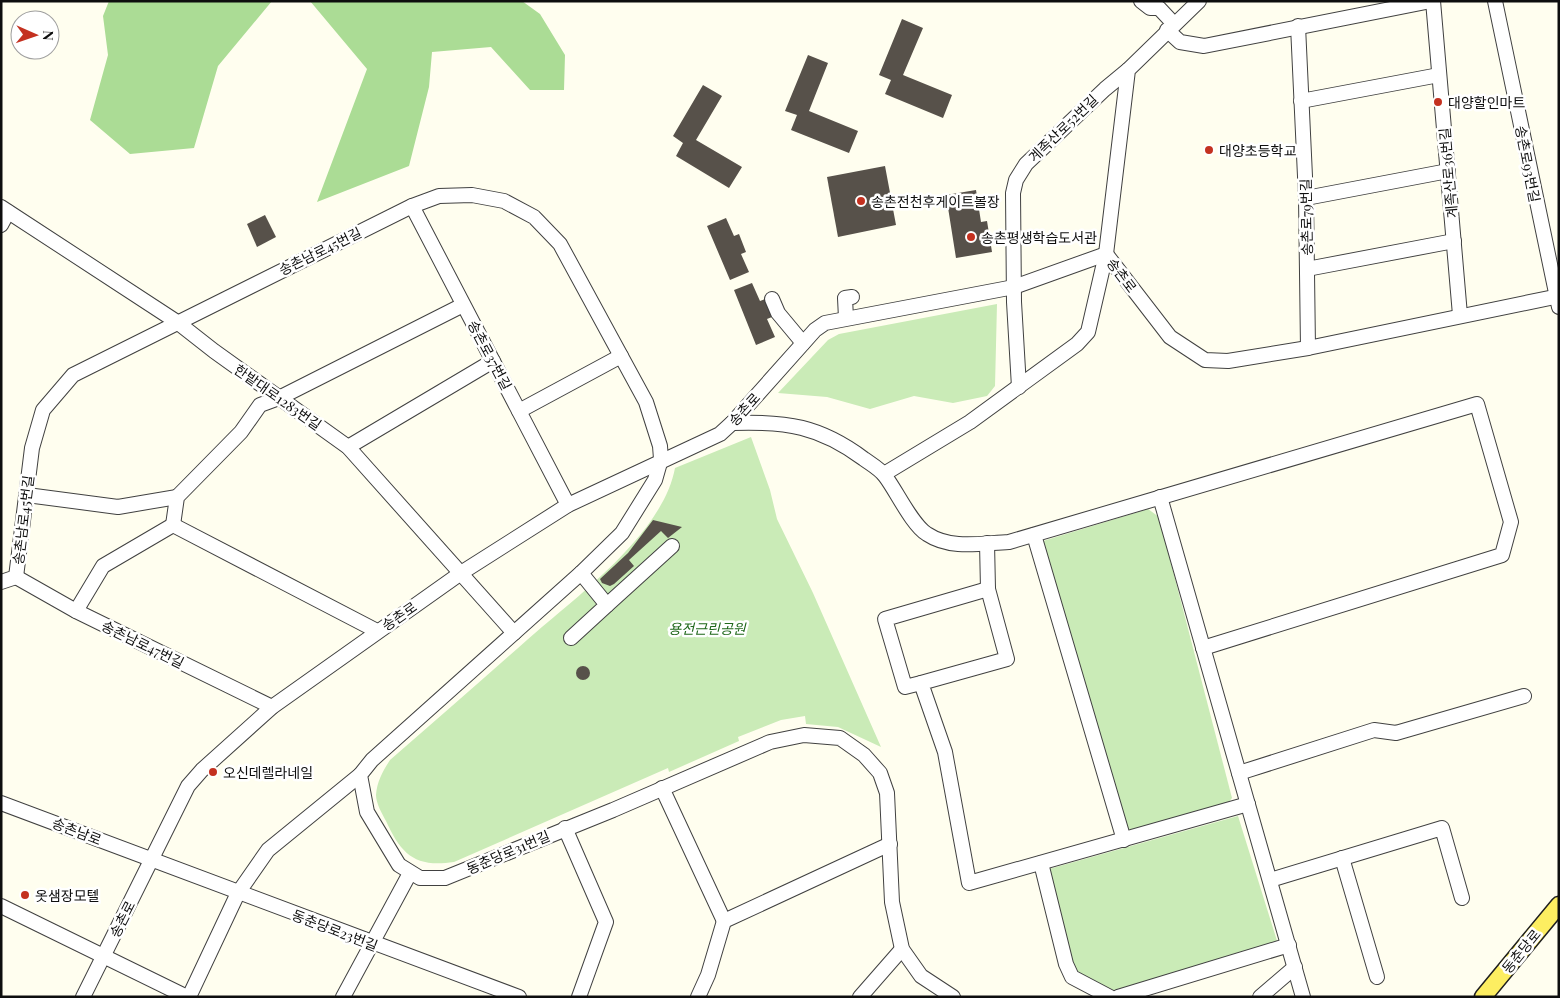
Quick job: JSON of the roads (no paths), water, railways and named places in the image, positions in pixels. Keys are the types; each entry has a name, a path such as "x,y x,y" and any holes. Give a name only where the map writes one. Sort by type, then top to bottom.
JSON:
{"main road":[{"name":"동춘당로","path":"1490,995 1559,905"}],"street":[{"path":"1141,1 1150,8 1160,5 1180,42 1204,46 1432,1"},
{"name":"계족산로52번길","path":"1018,387 1013,192 1016,180 1026,164 1105,89 1128,70 1199,1"},
{"name":"계족산로36번길","path":"1432,1 1460,315"},
{"name":"송촌로93번길","path":"1495,1 1558,300"},
{"name":"송촌로79번길","path":"1298,26 1306,198 1308,348"},
{"path":"884,474 970,422 1077,344 1088,332 1106,254 1128,70"},
{"path":"1301,100 1439,75"},
{"path":"1306,198 1448,171"},
{"name":"송촌남로45번길","path":"1,582 16,577 32,448 43,410 73,375 412,206 439,196 472,195 504,201 534,217 560,244 646,402 660,446 661,460"},
{"name":"송촌로37번길","path":"412,206 568,504"},
{"path":"1,225 5,209"},
{"name":"한밭대로1283번길","path":"5,209 177,322 279,398 348,446 514,633"},
{"path":"1306,269 1454,240"},
{"name":"송촌로","path":"83,997 188,786 202,770 272,707 461,573 568,504 720,434 803,343 826,323 1014,286 1106,254 1170,337 1205,360 1228,360 1308,348 1460,315 1558,300"},
{"path":"846,318 845,298 852,297"},
{"path":"772,299 778,313 803,343"},
{"path":"76,611 103,566 172,525 177,497 241,432 260,405 279,398 464,305"},
{"path":"519,411 621,356"},
{"path":"348,446 493,361"},
{"path":"732,423 770,422 806,430 837,441 884,474 902,503 926,534 952,544 1009,542 1477,404 1511,522 1502,555 1203,648"},
{"path":"1,906 188,997 238,893 268,850 360,775 372,760 581,573 622,533 655,480 661,460"},
{"path":"27,495 118,507 177,497"},
{"path":"1160,497 1303,996"},
{"path":"172,525 377,631"},
{"path":"1034,535 1124,840"},
{"path":"987,543 988,588 1007,659 905,688 885,620 988,588"},
{"path":"571,638 672,546"},
{"path":"581,573 607,605"},
{"name":"송촌남로47번길","path":"16,577 76,611 272,707"},
{"path":"921,683 944,752 970,883 1248,804"},
{"path":"1239,773 1374,730 1396,733 1524,696"},
{"name":"동춘당로31번길","path":"410,873 420,878 445,878 770,742 804,735 840,738 864,755 880,773 887,793 892,902 902,949 921,976 953,997"},
{"path":"343,997 410,873 399,865 367,812 360,775"},
{"path":"662,788 724,921 708,975 698,997"},
{"name":"송촌남로","path":"1,803 152,860"},
{"path":"565,828 606,922 579,997"},
{"path":"1270,880 1442,828 1462,898"},
{"path":"724,921 890,844"},
{"path":"1342,858 1377,977"},
{"name":"동춘당로23번길","path":"152,860 519,997"},
{"path":"1041,863 1066,964 1072,977 1110,997"},
{"path":"1118,997 1289,945"},
{"path":"860,997 902,949"},
{"path":"1260,997 1295,967"}],"place":[{"name":"대양할인마트","path":"1438,102"},
{"name":"대양초등학교","path":"1209,150"},
{"name":"송촌전천후게이트볼장","path":"861,201"},
{"name":"송촌평생학습도서관","path":"971,237"},
{"name":"오신데렐라네일","path":"213,772"},
{"name":"옷샘장모텔","path":"25,895"}],"park label":[{"name":"용전근린공원","path":"707,628"}]}
